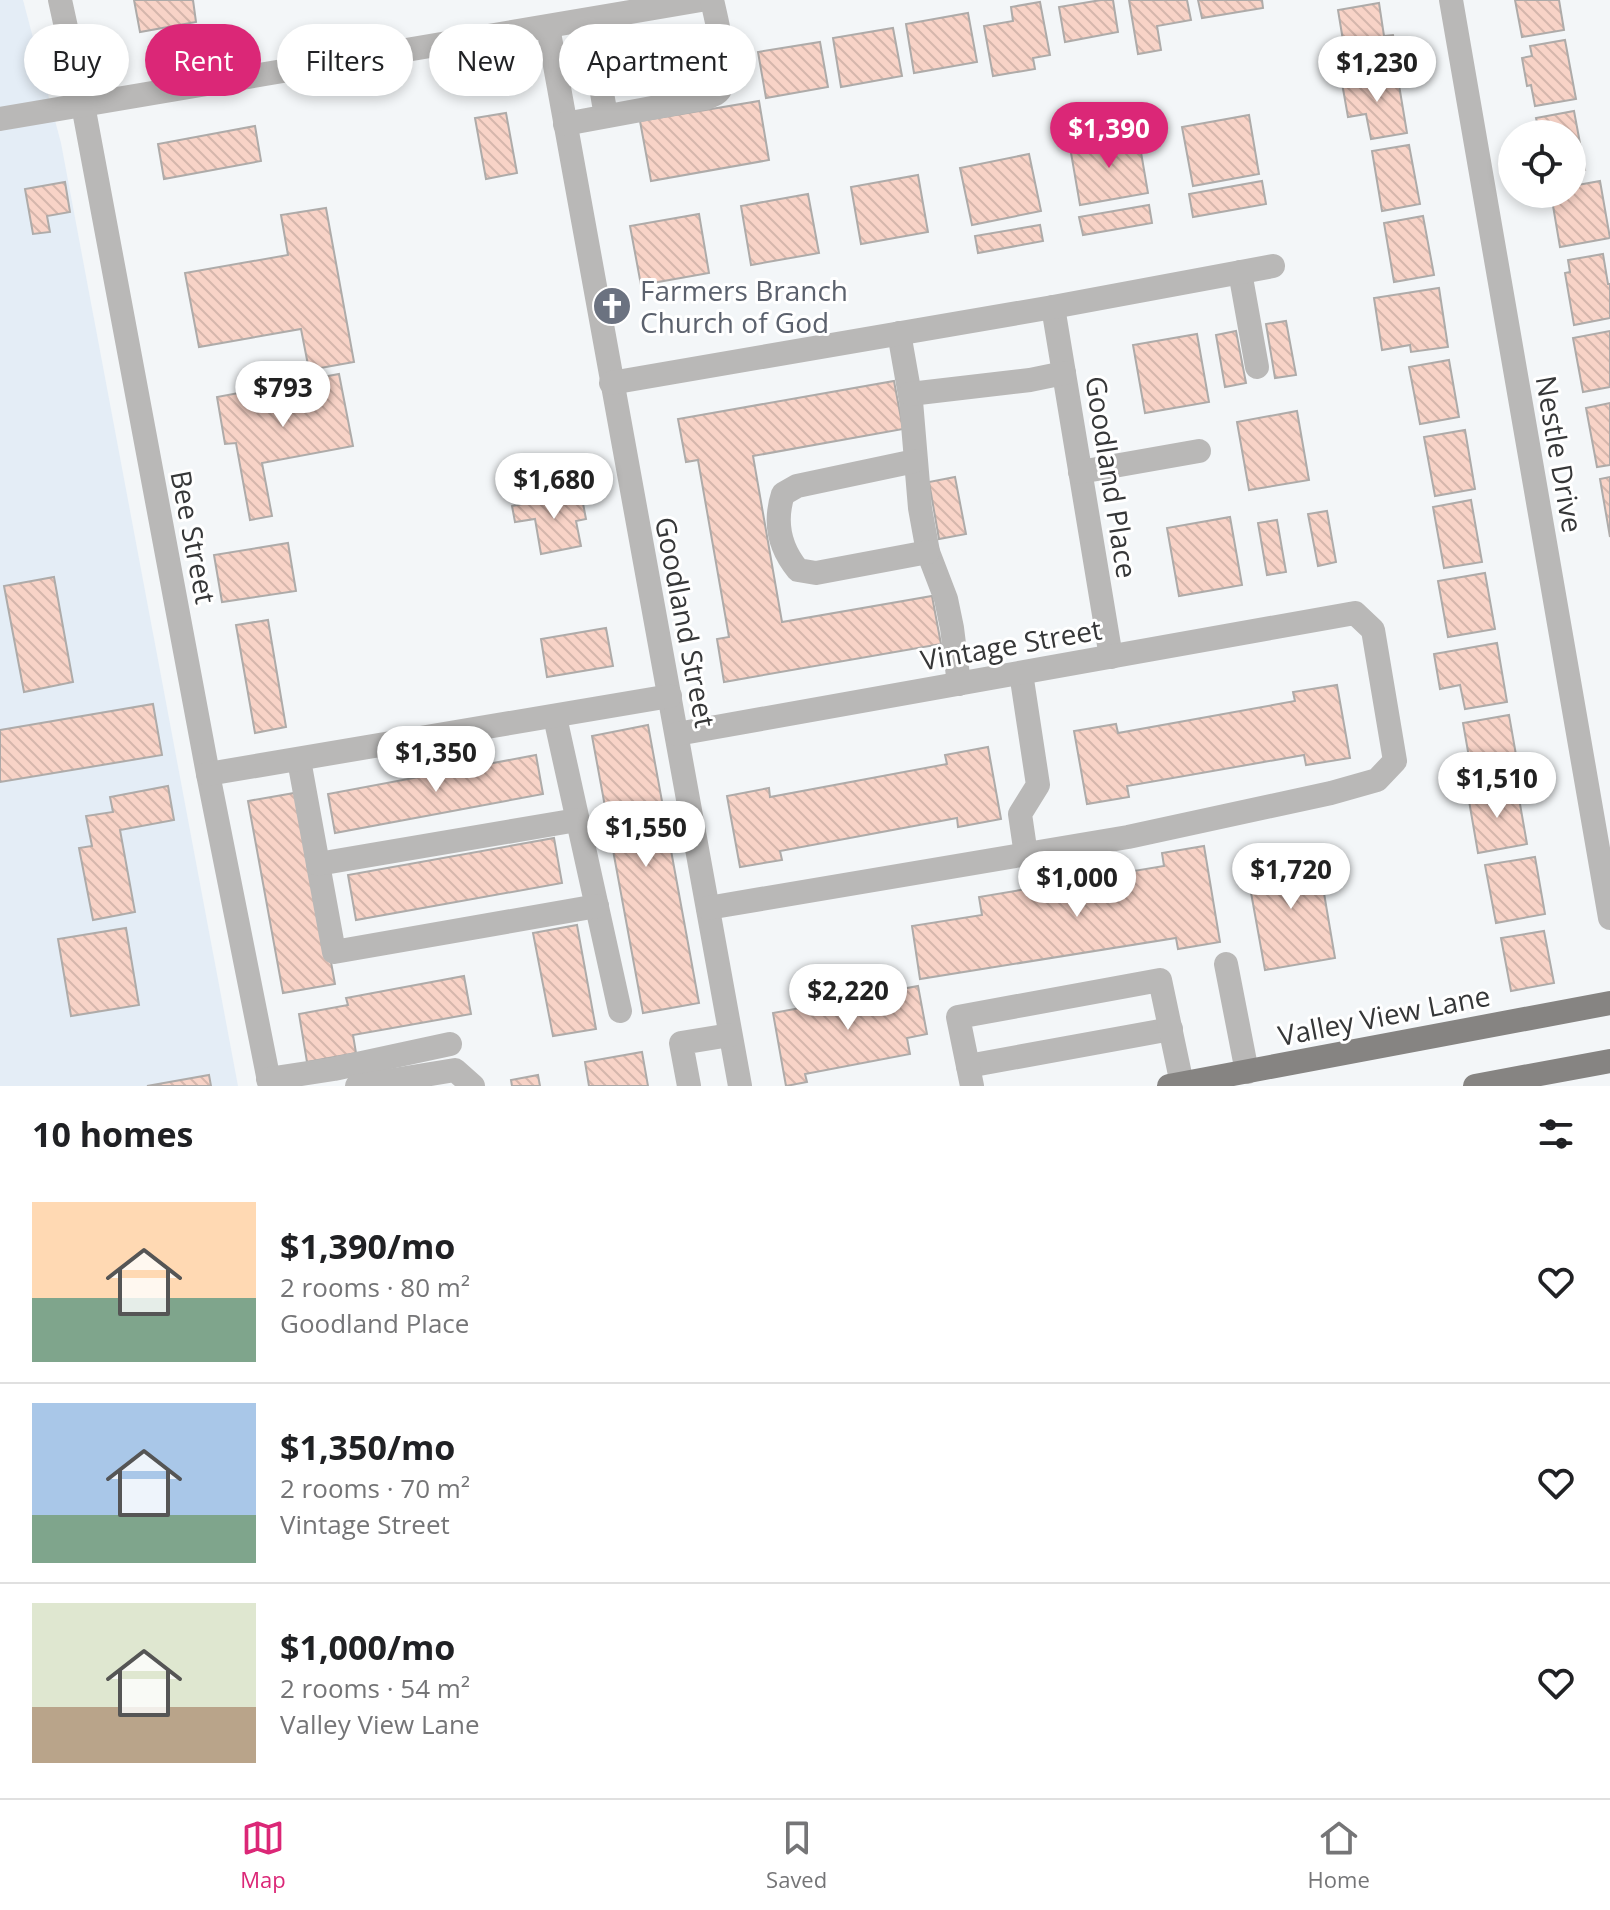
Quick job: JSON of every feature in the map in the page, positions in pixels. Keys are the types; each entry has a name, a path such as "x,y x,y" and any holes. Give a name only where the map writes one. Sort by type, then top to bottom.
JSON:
{"main road":[{"name":"Valley View Lane","path":"1176,1085 1238,1077 1275,1077 1610,1003"},
{"path":"1475,1086 1518,1082 1609,1064"}],"street":[{"name":"Bee Street","path":"60,0 83,105 269,1082"},
{"path":"0,119 701,0"},
{"path":"712,0 717,24"},
{"name":"Nestle Drive","path":"1451,0 1610,918"},
{"name":"Goodland Street","path":"548,27 740,1086"},
{"path":"603,96 606,116"},
{"path":"565,124 710,96"},
{"path":"611,383 1273,266"},
{"path":"1240,272 1257,367"},
{"name":"Goodland Place","path":"1053,307 1111,657"},
{"path":"899,333 910,394 915,461 928,552 946,599 959,684"},
{"path":"910,394 1064,373"},
{"path":"1080,472 1199,451"},
{"path":"915,461 797,486 783,494 777,512 780,536 786,556 798,570 816,573 928,552"},
{"name":"Vintage Street","path":"677,734 1355,613 1373,630 1395,761 1377,780 1331,793 1128,837 1026,855"},
{"path":"708,908 1026,855 1020,814 1038,785 1021,673"},
{"path":"208,774 670,696"},
{"path":"555,717 620,1011"},
{"path":"299,760 334,952 597,906"},
{"path":"318,864 577,820"},
{"path":"1226,964 1238,1077"},
{"path":"1171,1029 970,1076 958,1017 1160,980 1171,1029 1176,1085"},
{"path":"689,1086 681,1043 730,1035"},
{"path":"269,1082 450,1044"},
{"path":"357,1086 455,1070 473,1086"}],"shaded area":[{"path":"0,0 23,0 29,24 24,24 24,96 49,96 61,143 238,1086 0,1086"}],"building":[{"path":"134,0 193,0 196,22 145,24 145,31 140,32"},
{"path":"1113,0 1118,32 1065,42 1059,7"},
{"path":"1129,0 1187,0 1191,20 1157,26 1161,50 1138,54"},
{"path":"1198,0 1262,0 1263,8 1202,18"},
{"path":"1515,0 1559,0 1564,30 1522,37"},
{"path":"1040,2 1050,55 1033,58 1035,69 993,76 984,26 1013,21 1011,7"},
{"path":"1379,3 1384,36 1393,35 1398,62 1348,71 1338,10"},
{"path":"968,13 977,62 914,73 906,24"},
{"path":"893,28 902,76 841,87 833,38"},
{"path":"1565,40 1576,99 1535,106 1531,85 1527,86 1522,58 1532,56 1530,46"},
{"path":"820,42 828,87 766,98 758,52"},
{"path":"1397,73 1407,133 1371,139 1366,114 1348,117 1342,83"},
{"path":"759,101 769,160 651,181 640,121"},
{"path":"1574,111 1576,120 1536,120"},
{"path":"506,113 517,173 486,179 475,118"},
{"path":"1249,115 1259,174 1193,186 1182,127"},
{"path":"255,126 261,161 164,179 158,144"},
{"path":"1138,135 1148,193 1080,205 1070,147"},
{"path":"1409,145 1420,204 1382,211 1372,151"},
{"path":"1029,154 1041,211 972,225 960,168"},
{"path":"918,175 928,232 861,244 851,187"},
{"path":"1262,181 1266,204 1193,217 1189,194"},
{"path":"1600,181 1610,238 1560,247 1553,208 1586,208 1586,184"},
{"path":"65,182 70,212 47,216 50,232 33,234 25,189"},
{"path":"808,194 819,253 751,265 741,206"},
{"path":"1149,205 1152,223 1083,235 1079,217"},
{"path":"326,208 354,362 309,370 301,329 199,347 185,273 288,255 281,215"},
{"path":"699,214 709,273 641,285 630,226"},
{"path":"1423,216 1434,275 1394,282 1384,223"},
{"path":"1040,225 1043,241 978,253 975,236"},
{"path":"1603,254 1610,284 1610,318 1574,325 1565,273 1570,272 1568,260"},
{"path":"1439,288 1448,347 1411,352 1410,345 1382,350 1374,298"},
{"path":"1286,321 1296,375 1275,378 1266,324"},
{"path":"1236,331 1246,383 1225,387 1216,335"},
{"path":"1610,331 1610,387 1583,392 1573,338"},
{"path":"1197,334 1209,402 1145,413 1133,345"},
{"path":"1449,360 1459,417 1420,424 1409,367"},
{"path":"339,374 353,446 262,463 272,516 250,520 236,443 225,444 217,397"},
{"path":"894,381 903,429 753,456 782,622 932,596 941,644 724,682 717,639 729,637 698,460 686,462 678,419"},
{"path":"1610,403 1610,465 1597,467 1586,408"},
{"path":"1297,411 1309,480 1249,490 1237,422"},
{"path":"1465,430 1475,489 1435,496 1424,437"},
{"path":"955,477 966,534 939,539 929,482"},
{"path":"1610,477 1610,537 1600,479"},
{"path":"581,493 586,519 576,521 581,546 541,554 535,519 515,522 512,506"},
{"path":"1471,500 1482,562 1444,568 1433,507"},
{"path":"1327,511 1336,562 1318,566 1308,514"},
{"path":"1230,517 1242,585 1179,596 1167,528"},
{"path":"1277,520 1286,572 1267,575 1258,523"},
{"path":"288,543 296,591 222,602 214,555"},
{"path":"1485,573 1495,629 1448,637 1438,581"},
{"path":"54,577 73,682 24,692 4,586"},
{"path":"268,620 286,727 255,733 236,625"},
{"path":"606,628 613,666 547,677 541,639"},
{"path":"1497,643 1507,702 1465,709 1460,685 1440,689 1434,654"},
{"path":"1337,685 1350,758 1306,765 1304,755 1127,786 1129,797 1087,804 1074,731 1116,724 1118,733 1295,701 1293,692"},
{"path":"153,704 162,755 0,782 0,730"},
{"path":"1509,715 1519,772 1473,780 1463,723"},
{"path":"648,725 699,1003 643,1013 592,736"},
{"path":"988,747 1001,819 958,827 957,818 780,851 782,860 740,867 727,796 769,788 770,797 947,764 945,755"},
{"path":"536,755 543,794 335,833 328,794"},
{"path":"168,786 174,820 120,830 135,912 93,920 79,848 92,846 86,816 113,812 110,797"},
{"path":"1517,787 1527,844 1478,853 1468,795"},
{"path":"300,792 335,984 283,993 248,801"},
{"path":"554,838 562,883 356,920 348,875"},
{"path":"1204,846 1220,942 1178,949 1176,938 920,979 912,926 982,915 979,897 1164,866 1162,853"},
{"path":"1317,852 1335,958 1265,970 1246,865"},
{"path":"1535,857 1545,914 1496,923 1485,865"},
{"path":"577,925 596,1029 553,1036 533,933"},
{"path":"126,928 139,1005 71,1016 58,939"},
{"path":"1544,931 1554,983 1511,991 1501,938"},
{"path":"464,976 471,1014 353,1035 356,1053 307,1062 299,1014 348,1005 346,998"},
{"path":"918,986 927,1034 907,1038 910,1054 805,1074 807,1082 786,1086 773,1013"},
{"path":"642,1052 648,1086 589,1086 585,1062"},
{"path":"209,1075 211,1086 147,1086"},
{"path":"538,1075 540,1086 512,1086 511,1080"}],"place":[{"name":"Farmers Branch Church of God","path":"612,306"}]}
